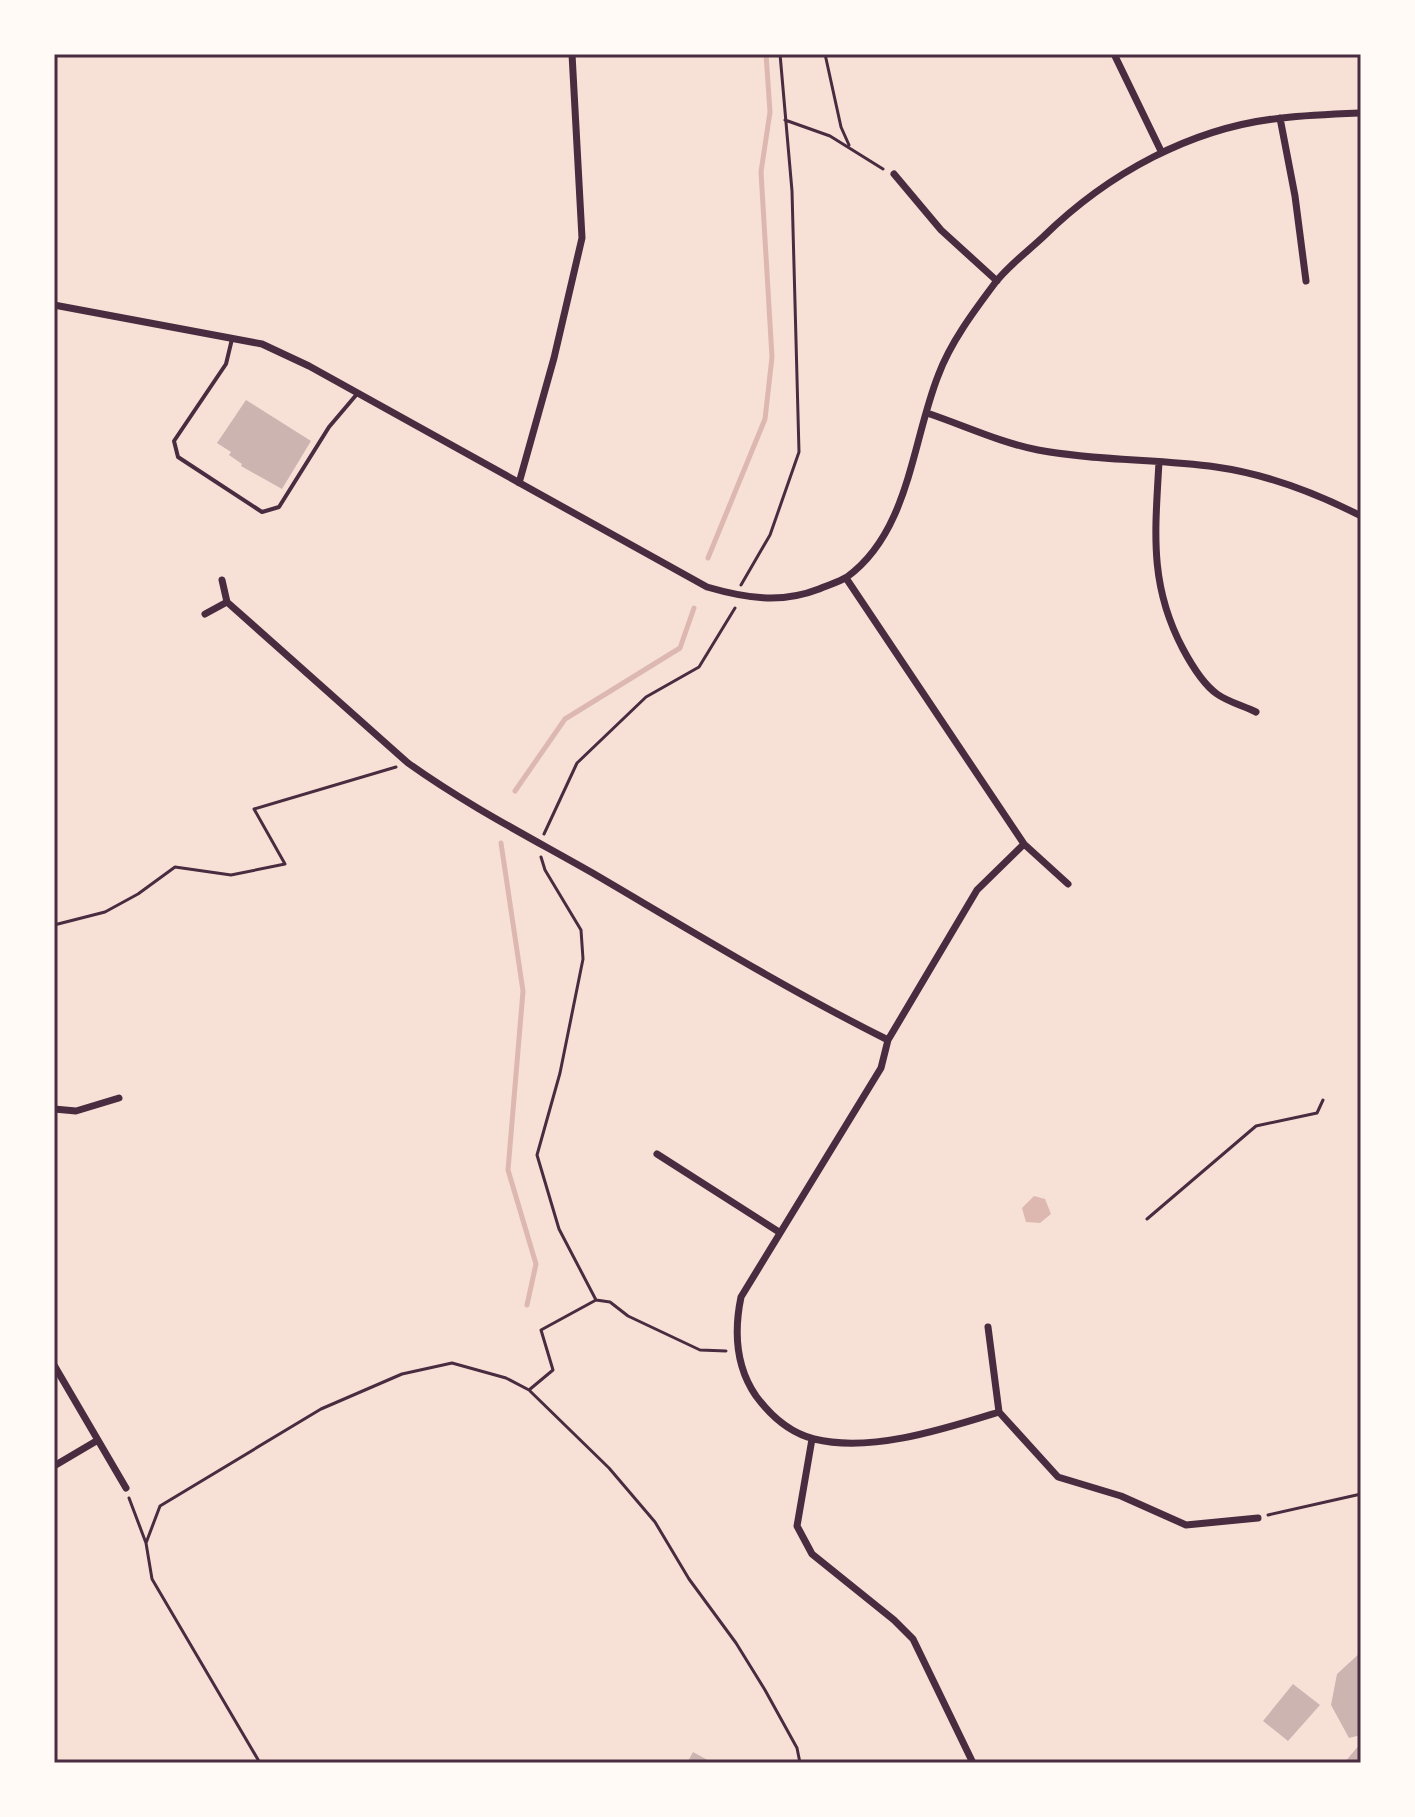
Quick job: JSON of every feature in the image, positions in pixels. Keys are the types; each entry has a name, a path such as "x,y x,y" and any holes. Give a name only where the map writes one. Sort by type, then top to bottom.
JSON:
{"street":[{"path":"519,483 554,358 582,238 572,54"},
{"path":"1114,54 1161,151"},
{"path":"54,305 262,344 707,587 738,596 769,600 810,592 846,578 876,547 899,502 938,375 957,339 997,281 1072,208 1161,151 1222,130 1280,118 1361,113"},
{"path":"1280,118 1295,196 1306,281"},
{"path":"894,174 941,230 997,281"},
{"path":"927,413 1035,449 1086,457 1218,467 1270,478 1361,516"},
{"path":"1159,462 1158,580 1170,624 1191,663 1216,693 1256,712"},
{"path":"846,578 1024,844 1068,884"},
{"path":"222,580 227,602 408,763 470,805 540,842 826,1009 888,1040"},
{"path":"205,614 227,602"},
{"path":"999,1412 937,1431 867,1442 853,1444 812,1439 780,1423 748,1385 737,1348 736,1319 741,1297 881,1068 888,1040 977,890 1024,844"},
{"path":"54,1109 76,1111 119,1098"},
{"path":"657,1154 779,1232"},
{"path":"988,1327 999,1412 1058,1477 1121,1496 1186,1525 1258,1518"},
{"path":"54,1365 126,1488"},
{"path":"812,1439 797,1526 804,1542 812,1554 913,1639 973,1763"},
{"path":"54,1466 98,1440"}],"lane":[{"path":"232,339 226,364 174,441 178,457 262,512 279,507 329,427 357,394"}],"path":[{"path":"743,580 770,535 799,452 792,191 780,54"},
{"path":"825,54 841,127 849,145"},
{"path":"785,120 849,145 871,163 894,174"},
{"path":"546,830 577,763 646,697 699,667 734,612"},
{"path":"54,925 105,912 138,894 175,867 231,875 285,864 254,809 408,763"},
{"path":"540,854 545,870 581,930 583,959 560,1073 537,1155 559,1229 596,1300"},
{"path":"1147,1219 1256,1126 1317,1113 1323,1100"},
{"path":"529,1390 553,1370 541,1330 596,1300 610,1302 628,1316 700,1350 737,1348"},
{"path":"146,1543 160,1506 321,1409 402,1374 452,1363 506,1378 529,1390 609,1468 655,1522 689,1579 736,1643 765,1690 797,1748 800,1763"},
{"path":"126,1488 146,1543 152,1579 260,1763"},
{"path":"1258,1518 1361,1494"}],"shaded area":[{"path":"1034,1196 1045,1199 1051,1214 1040,1223 1026,1222 1022,1208"}],"building":[{"path":"246,400 311,441 282,489 241,466 229,455 231,452 217,443"},
{"path":"1361,1652 1361,1735 1349,1738 1331,1705 1337,1674"},
{"path":"1293,1684 1320,1705 1288,1741 1263,1721"},
{"path":"1361,1743 1361,1763 1344,1763"},
{"path":"693,1752 713,1763 687,1763"}],"waterway":[{"path":"708,558 765,419 772,357 761,172 770,112 766,54"},
{"path":"515,791 565,719 680,648 694,608"},
{"path":"501,843 523,991 508,1170 536,1264 527,1305"}]}
